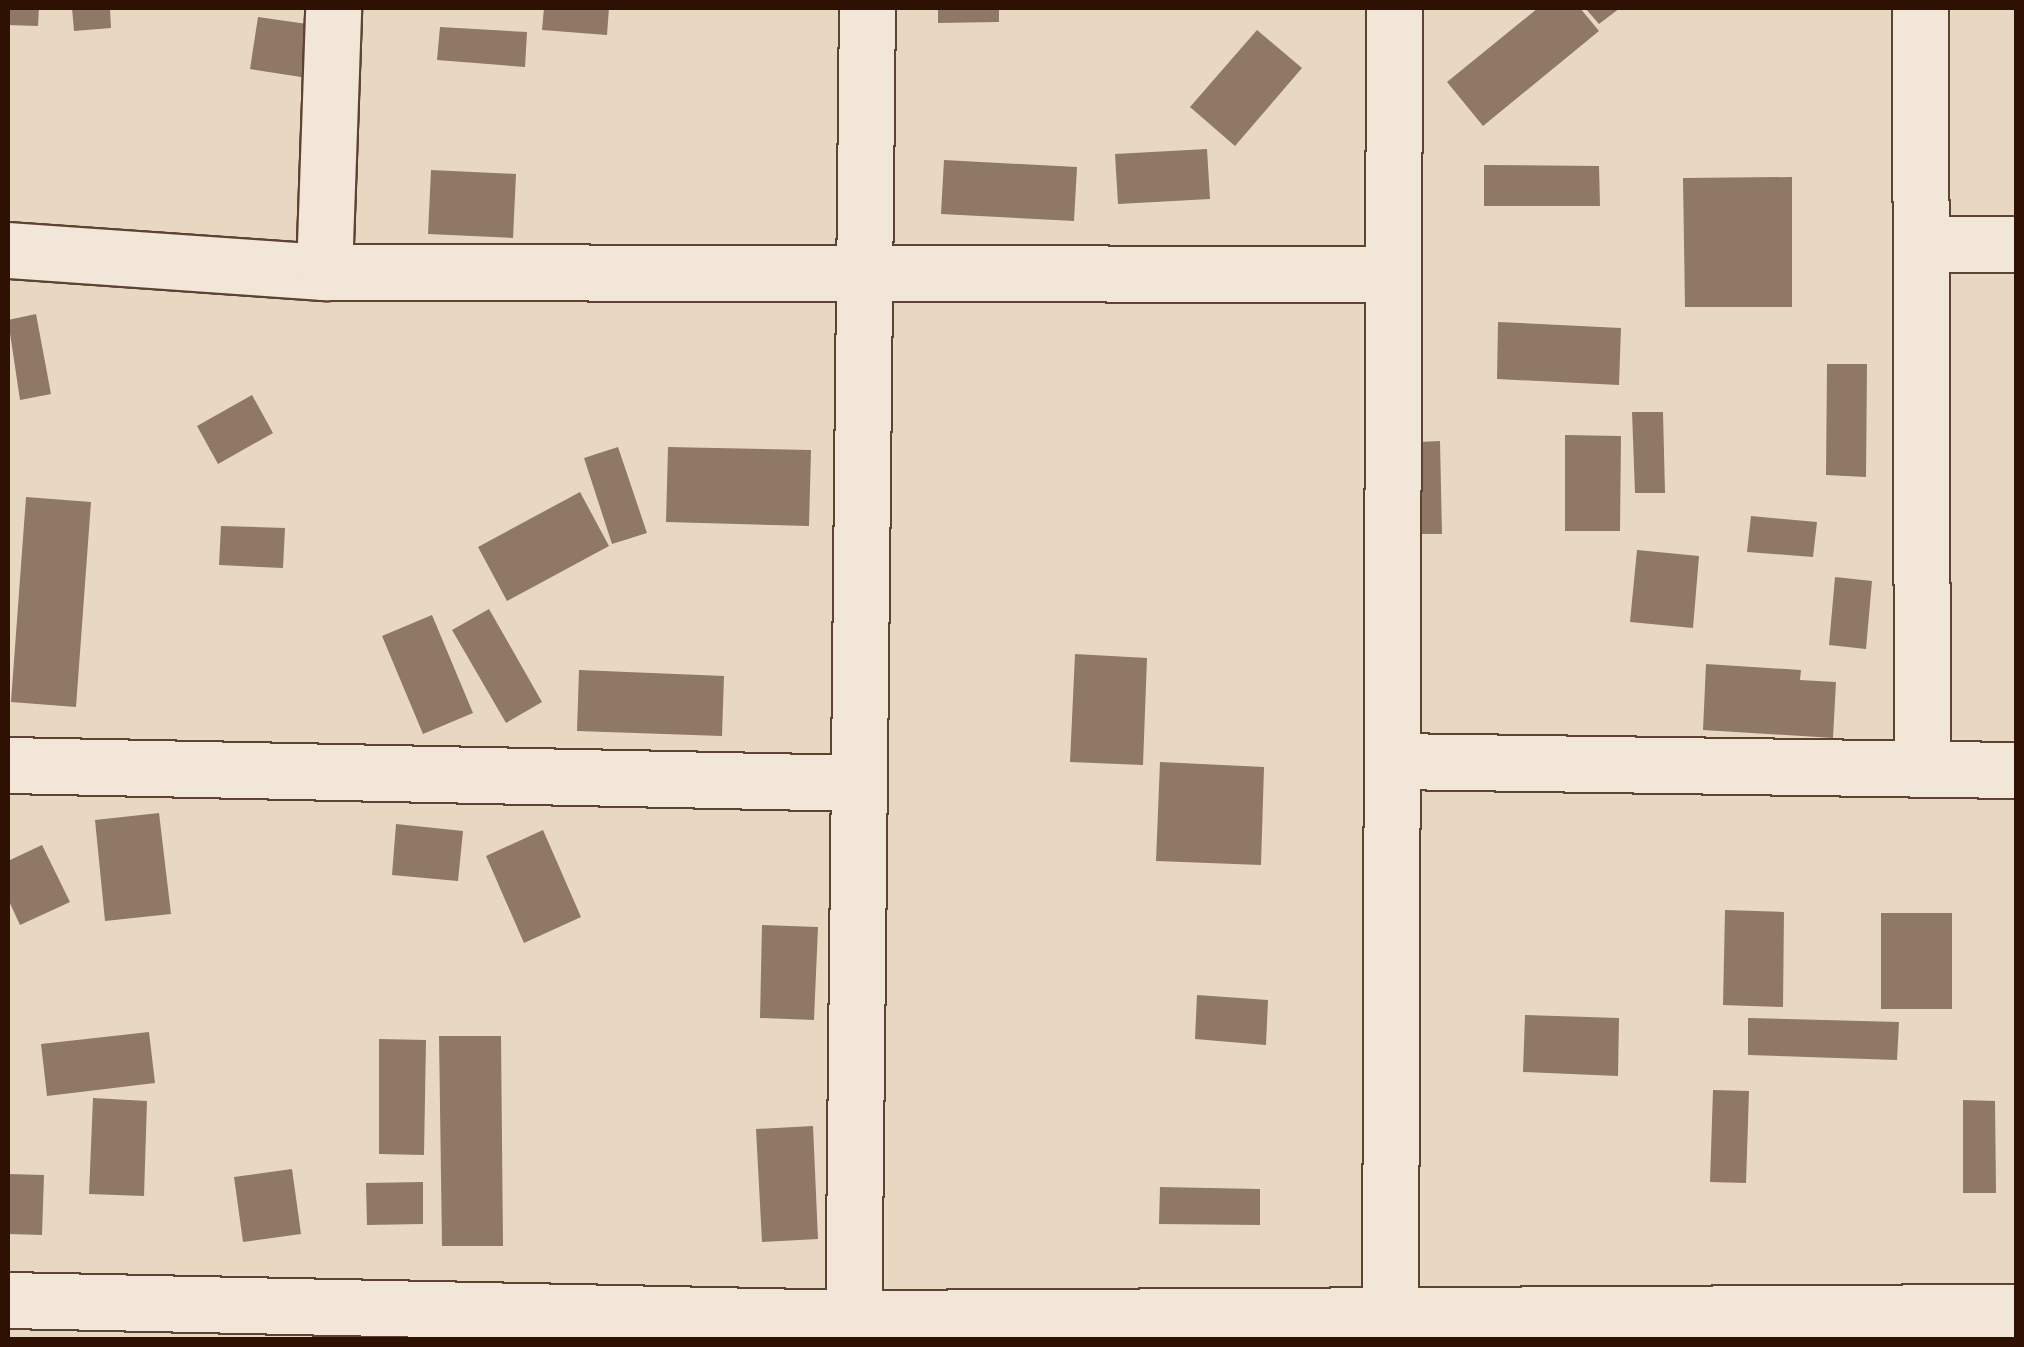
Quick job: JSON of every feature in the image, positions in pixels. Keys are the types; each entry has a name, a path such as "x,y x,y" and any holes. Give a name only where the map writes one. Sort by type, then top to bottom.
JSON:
{"street":[{"path":"324,272 334,8"},
{"path":"853,1329 867,8"},
{"path":"1390,1327 1394,8"},
{"path":"1920,8 1922,768"},
{"path":"1921,244 2016,244"},
{"path":"8,250 324,272 864,278 1393,274"},
{"path":"1392,761 2016,770"},
{"path":"8,765 859,783"},
{"path":"8,1300 318,1323 853,1329 1390,1327 2016,1312"}],"building":[{"path":"8,8 39,8 38,26 8,25"},
{"path":"72,8 110,8 111,28 74,31"},
{"path":"544,8 609,8 607,35 542,30"},
{"path":"938,8 999,8 999,22 938,23"},
{"path":"1538,8 1580,8 1599,31 1483,126 1447,82"},
{"path":"1585,8 1620,8 1599,24"},
{"path":"258,17 321,26 314,79 250,69"},
{"path":"440,27 527,32 525,67 437,60"},
{"path":"1257,30 1302,68 1235,146 1190,107"},
{"path":"1207,149 1210,199 1118,204 1115,154"},
{"path":"944,160 1077,167 1074,221 941,214"},
{"path":"1484,165 1599,166 1600,206 1484,206"},
{"path":"431,170 516,174 513,238 428,234"},
{"path":"1792,177 1792,307 1685,307 1683,178"},
{"path":"36,314 51,394 20,400 8,320"},
{"path":"1498,322 1621,328 1619,385 1497,379"},
{"path":"1827,364 1867,364 1866,477 1826,475"},
{"path":"252,395 273,433 218,464 197,426"},
{"path":"1632,412 1663,412 1665,493 1635,493"},
{"path":"1565,435 1621,436 1620,531 1565,531"},
{"path":"1440,441 1442,534 1420,534 1418,442"},
{"path":"618,447 647,533 612,544 584,458"},
{"path":"668,447 811,450 809,526 666,522"},
{"path":"580,492 609,546 507,601 478,547"},
{"path":"26,497 91,502 76,707 11,702"},
{"path":"1751,516 1817,522 1813,557 1747,552"},
{"path":"221,526 285,528 283,568 219,565"},
{"path":"1637,550 1699,556 1693,628 1630,622"},
{"path":"1835,577 1872,581 1866,649 1829,645"},
{"path":"489,609 542,702 506,723 452,630"},
{"path":"432,615 473,713 423,734 382,636"},
{"path":"1075,654 1147,658 1143,765 1070,762"},
{"path":"1706,664 1801,670 1800,680 1836,682 1833,738 1703,730"},
{"path":"579,670 724,676 722,736 577,731"},
{"path":"1160,762 1264,767 1261,865 1156,861"},
{"path":"159,813 171,914 105,921 95,820"},
{"path":"396,824 463,831 458,881 392,875"},
{"path":"543,830 581,917 524,943 486,856"},
{"path":"42,845 70,902 20,925 8,899 8,861"},
{"path":"1725,910 1784,912 1783,1007 1723,1005"},
{"path":"1881,913 1952,913 1952,1009 1881,1009"},
{"path":"762,925 818,927 814,1020 760,1018"},
{"path":"1197,995 1268,1000 1266,1045 1195,1039"},
{"path":"1525,1015 1619,1018 1618,1076 1523,1072"},
{"path":"1748,1018 1899,1022 1897,1060 1748,1055"},
{"path":"149,1032 155,1083 47,1096 41,1044"},
{"path":"439,1036 501,1036 503,1246 442,1246"},
{"path":"379,1039 426,1040 424,1155 379,1154"},
{"path":"1713,1090 1749,1091 1746,1183 1710,1182"},
{"path":"93,1098 147,1101 144,1196 89,1194"},
{"path":"1963,1100 1995,1101 1996,1193 1963,1193"},
{"path":"813,1126 818,1239 762,1242 756,1129"},
{"path":"292,1169 301,1234 243,1242 234,1177"},
{"path":"8,1174 44,1175 42,1235 8,1234"},
{"path":"423,1182 423,1224 367,1225 366,1183"},
{"path":"1160,1187 1260,1189 1260,1225 1159,1224"}]}
